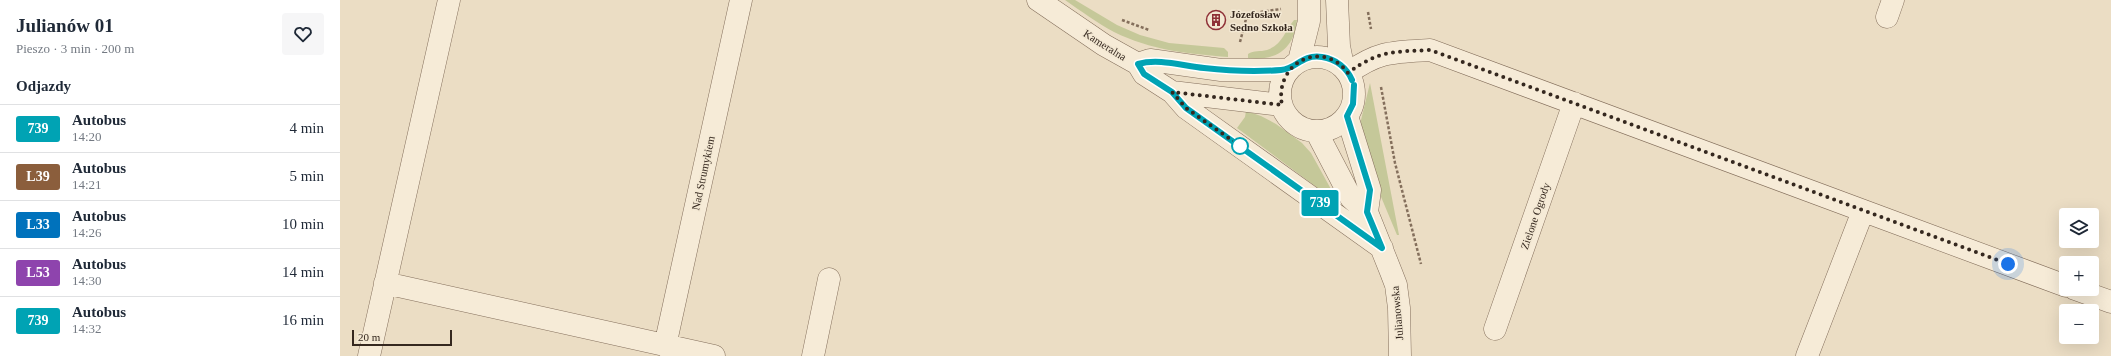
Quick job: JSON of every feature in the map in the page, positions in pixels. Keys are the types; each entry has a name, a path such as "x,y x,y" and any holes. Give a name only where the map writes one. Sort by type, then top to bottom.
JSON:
{"street":[{"path":"369,356 449,0"},
{"name":"Nad Strumykiem","path":"665,346 741,0"},
{"name":"Kameralna","path":"1038,0 1104,45 1138,64 1144,74 1172,92 1186,108 1382,248"},
{"path":"1309,0 1309,21 1294,65 1281,86 1282,105 1286,114 1296,124 1307,129 1316,130 1333,127 1339,124 1347,116 1353,104 1355,93 1354,85 1346,70 1339,46 1337,0"},
{"path":"1346,70 1375,56 1395,52 1430,50 2059,283"},
{"path":"1138,64 1150,60 1221,70 1294,65 1321,56 1332,59 1346,70"},
{"path":"1172,92 1282,105"},
{"name":"Zielone Ogrody","path":"1495,329 1574,103"},
{"path":"1347,116 1370,190 1367,212"},
{"path":"1316,130 1351,198 1367,212"},
{"path":"1806,356 1863,211"},
{"name":"Julianowska","path":"1367,212 1396,285 1399,308 1400,356"},
{"path":"813,356 829,279"},
{"path":"385,283 714,356"},
{"path":"2094,296 2111,302"}],"path":[{"path":"1368,9 1375,56 1395,163 1422,269"},
{"path":"1117,18 1151,31"},
{"path":"1232,42 1246,43"}],"green space":[{"path":"1065,0 1075,0 1117,25 1140,35 1169,43 1224,48 1228,52 1228,57 1184,53 1142,43 1114,32"},
{"path":"1294,20 1297,20 1292,39 1288,46 1282,51 1267,57 1248,58 1248,54 1250,53 1267,50 1277,44"},
{"path":"1370,83 1399,235 1397,235 1379,192 1360,132 1361,120"},
{"path":"1246,111 1261,116 1276,124 1302,143 1311,153 1337,200 1335,201 1237,128 1245,117"}],"bus line":[{"name":"739","path":"1352,80 1343,66 1332,59 1321,56 1305,58 1289,70 1221,70 1183,66 1150,60 1138,64 1144,74 1155,83 1172,92 1186,108 1382,248 1367,212 1370,190 1347,116 1353,104 1355,93 1354,85"}],"place":[{"name":"Józefosław Sedno Szkoła","path":"1216,20"}],"route":[{"path":"1240,146 1186,108 1172,92 1282,105 1280,92 1284,77 1295,64 1305,58 1321,56 1332,59 1343,66 1348,73 1365,60 1375,56 1395,52 1430,50 2008,264"}]}
